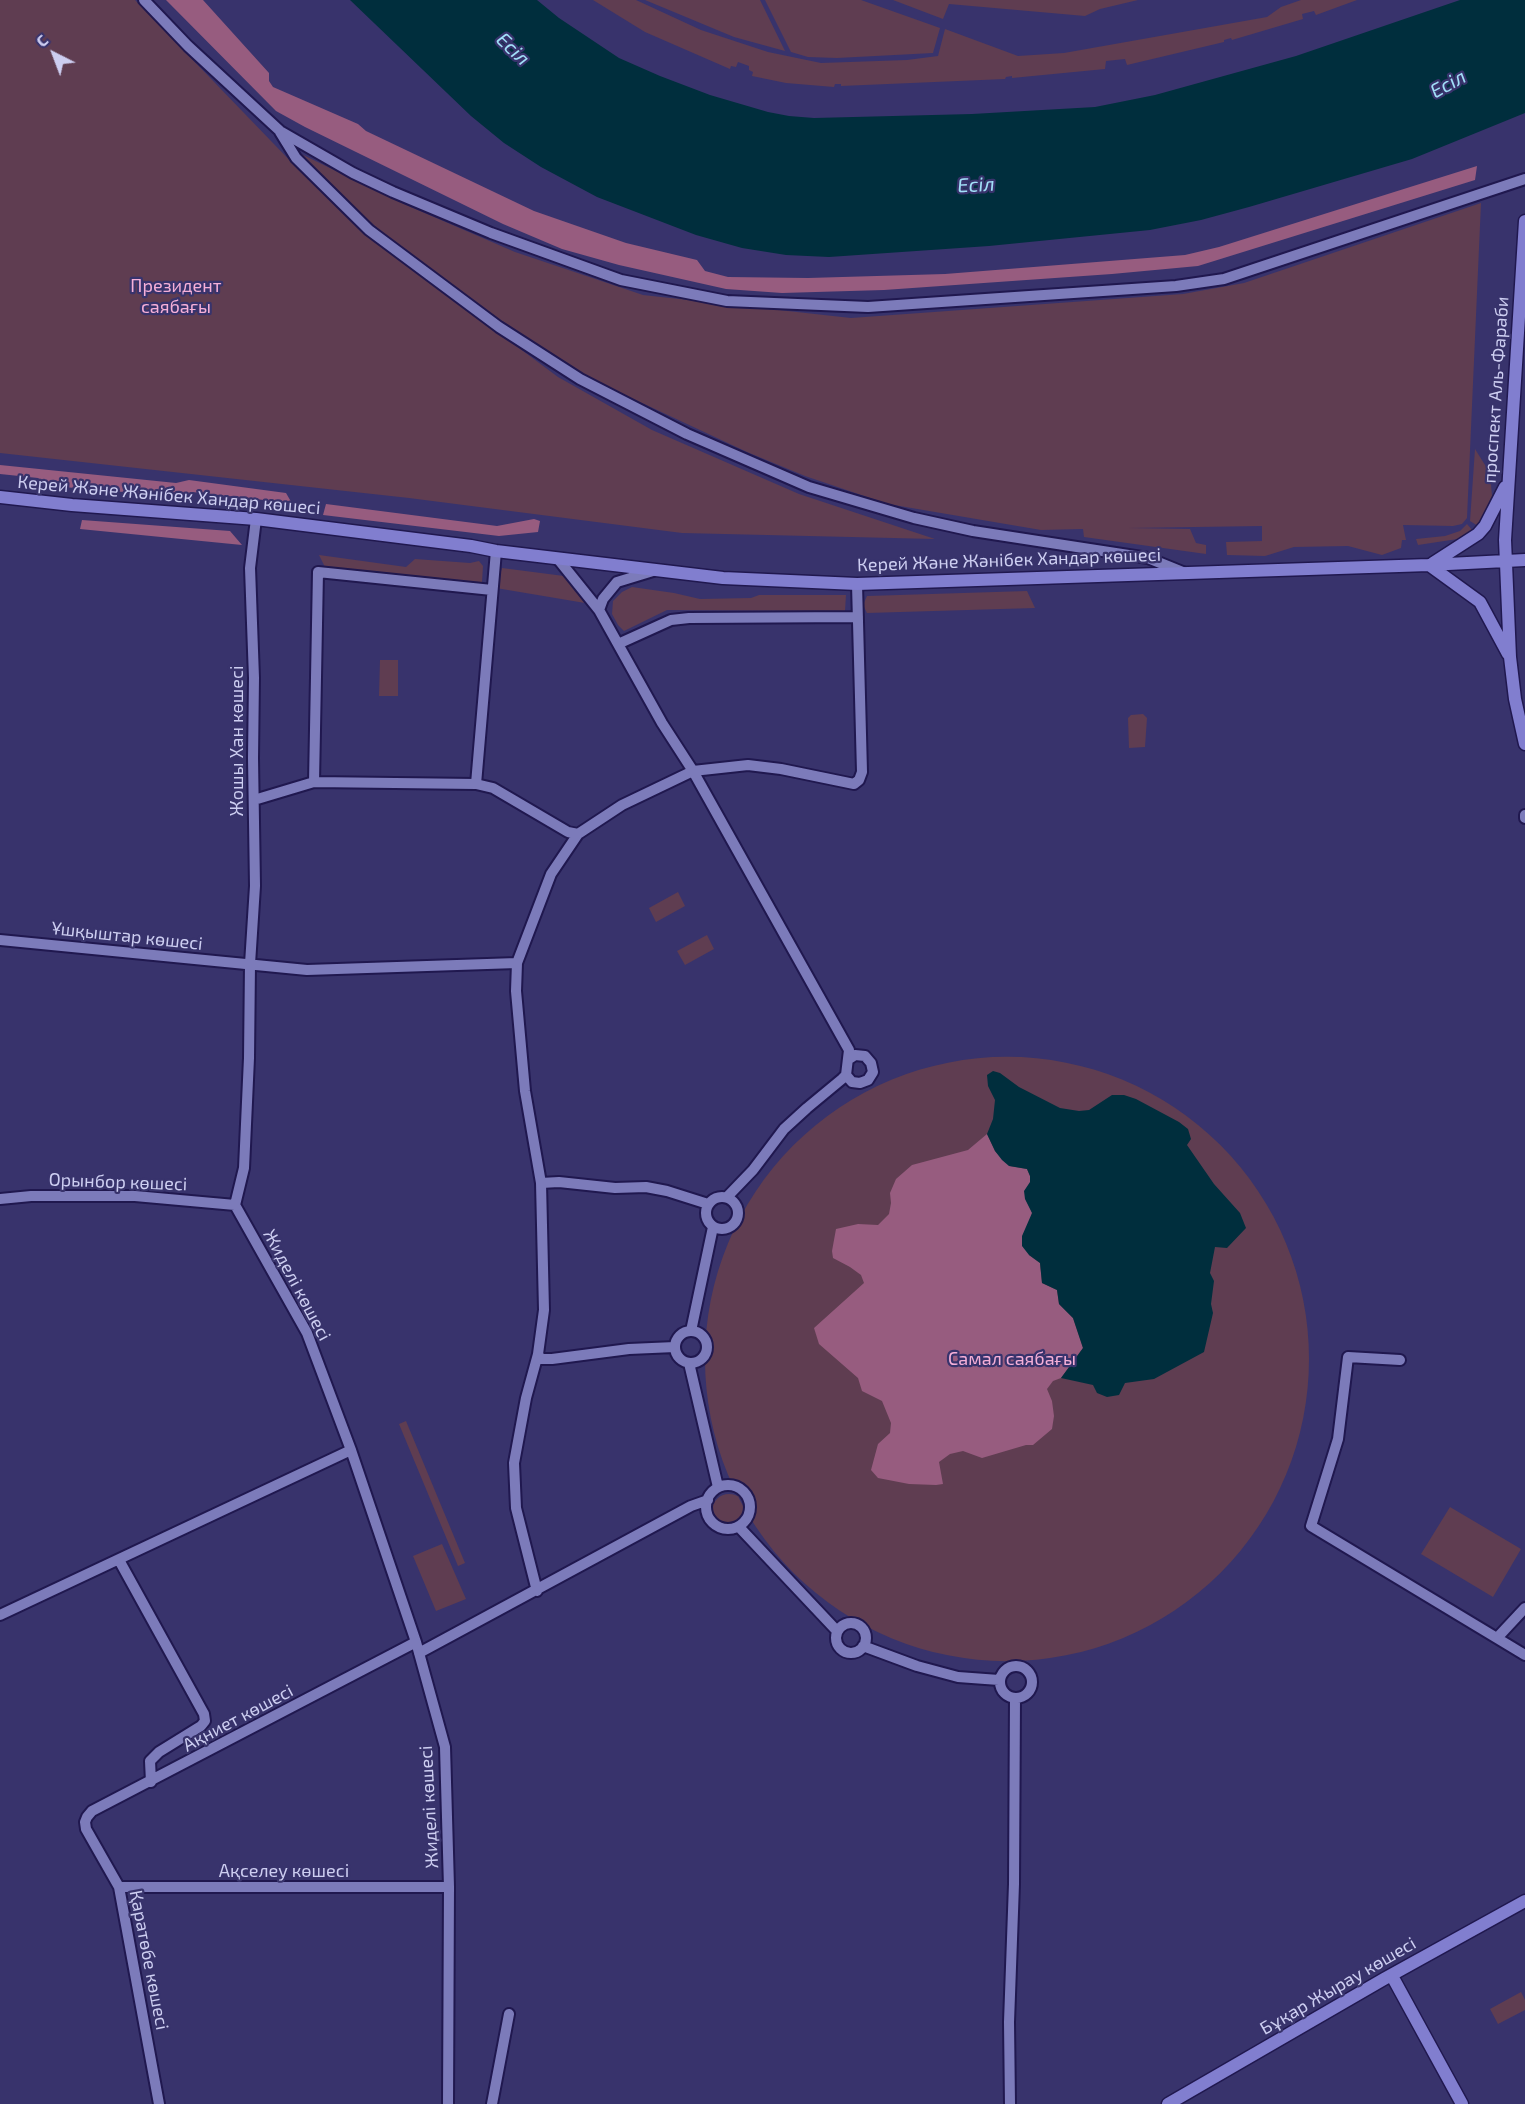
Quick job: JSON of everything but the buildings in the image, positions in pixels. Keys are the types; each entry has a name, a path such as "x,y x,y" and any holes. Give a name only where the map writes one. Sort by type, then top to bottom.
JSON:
{"main road":[{"name":"проспект Аль-Фараби","path":"1525,221 1505,560 1510,657 1515,699 1525,744"},
{"path":"1509,481 1478,534 1429,565 1480,602 1510,657"},
{"name":"Керей Және Жәнібек Хандар көшесі","path":"0,496 72,505 256,519 335,529 471,553 496,551 723,578 857,584 1525,560"},
{"name":"Бұқар Жырау көшесі","path":"1168,2104 1525,1901"},
{"path":"1392,1976 1462,2104"}],"street":[{"path":"144,0 188,46 280,131 353,173 491,234 621,280 726,301 868,307 1164,287 1224,279 1525,179"},
{"path":"280,131 296,158 369,230 387,244 499,327 571,373 687,434 809,487 914,518 994,535 1148,558 1186,573"},
{"name":"Жошы Хан көшесі","path":"236,1205 244,1168 246,1135 250,964 255,886 254,678 250,568 256,519"},
{"path":"476,784 496,551"},
{"path":"558,559 598,610 662,723 693,771 848,1045 849,1059 846,1075 835,1087 784,1129 753,1170 728,1196 717,1197 708,1204 707,1220 713,1227 727,1229 738,1220 739,1206 728,1196"},
{"path":"598,610 603,599 617,582 654,570"},
{"path":"314,782 318,572 492,590"},
{"path":"537,1591 516,1508 514,1463 526,1398 538,1354 544,1310 541,1183 525,1091 516,991 517,963 551,873 578,834 622,805 693,771 748,765 781,769 854,784 859,780 862,772 857,584"},
{"path":"618,644 671,620 858,617"},
{"path":"254,800 314,782 476,784 493,788 568,832 578,834"},
{"name":"Ұшқыштар көшесі","path":"0,940 307,970 517,963"},
{"path":"846,1075 852,1082 860,1083 868,1080 873,1072 872,1063 865,1056 856,1055 849,1059"},
{"path":"541,1183 559,1182 615,1188 645,1187 667,1191 708,1204"},
{"name":"Орынбор көшесі","path":"0,1198 135,1196 236,1205"},
{"name":"Жиделі көшесі","path":"236,1205 307,1333 351,1450 417,1648 445,1747 449,1887 448,2104"},
{"path":"691,1330 713,1227"},
{"path":"691,1330 704,1337 707,1351 697,1362 689,1363 680,1359 675,1347 681,1334 691,1330"},
{"path":"538,1354 541,1359 552,1359 629,1349 675,1347"},
{"path":"1400,1360 1348,1357 1338,1439 1311,1526 1525,1655"},
{"path":"689,1363 718,1487"},
{"path":"0,1615 351,1450"},
{"path":"729,1484 741,1488 748,1497 751,1508 747,1519 739,1527 727,1529 716,1526 708,1517 706,1506 708,1500 718,1487 729,1484"},
{"name":"Ақниет көшесі","path":"86,1829 85,1822 92,1811 417,1648 537,1591 691,1506 708,1500"},
{"path":"739,1527 837,1631"},
{"path":"119,1560 204,1714 205,1721 201,1726 159,1752 150,1761 151,1782"},
{"path":"1497,1638 1525,1608"},
{"path":"858,1624 864,1630 866,1638 863,1646 851,1653 843,1651 838,1646 837,1631 843,1625 858,1624"},
{"path":"863,1646 917,1666 958,1677 999,1680"},
{"path":"1011,1666 1027,1670 1032,1686 1026,1695 1015,1698 1004,1694 999,1680 1002,1673 1011,1666"},
{"path":"1010,2104 1009,2022 1014,1884 1015,1698"},
{"name":"Қаратөбе көшесі","path":"86,1829 120,1887 159,2104"},
{"name":"Ақселеу көшесі","path":"120,1887 449,1887"},
{"path":"492,2104 509,2014"}],"green space":[{"name":"Президент саябағы","path":"0,0 135,0 359,229 558,377 652,430 799,494 935,539 682,533 409,498 0,453"},
{"path":"166,0 203,0 269,73 269,81 273,87 358,124 366,131 534,211 626,243 697,260 705,271 728,277 808,278 945,274 1185,255 1219,247 1477,166 1475,180 1198,266 884,290 782,293 726,289 619,265 562,249 503,224 305,127 276,111"},
{"path":"593,0 636,0 701,30 768,52 821,63 907,60 938,56 945,29 1018,56 1064,53 1267,17 1281,7 1301,0 1357,0 1316,15 1314,11 1302,14 1303,19 1232,40 1231,38 1224,40 1224,42 1127,65 1125,59 1106,61 1105,69 1012,78 1012,76 1005,79 841,86 841,84 835,84 834,87 786,83 752,76 753,72 749,70 749,66 738,62 736,67 731,66 730,69 645,32"},
{"path":"645,0 760,0 785,51 734,37"},
{"path":"765,0 861,0 940,28 933,53 837,58 808,57 791,52"},
{"path":"893,0 1138,0 1100,9 1085,16 949,4 943,19"},
{"path":"297,152 404,204 515,252 643,295 851,318 1183,294 1244,283 1481,203 1467,518 1462,524 1453,526 1403,525 1406,540 1402,540 1401,548 1382,555 1348,546 1294,547 1265,556 1227,555 1226,542 1262,541 1262,526 1129,528 1190,529 1196,543 1206,545 1206,554 1084,537 1083,529 1041,530 888,504 805,476 747,452 595,381 482,310 412,258 353,207"},
{"path":"1475,449 1490,473 1492,496 1478,526 1470,521"},
{"path":"0,465 176,483 189,480 286,493 297,512 274,509 264,500 192,492 184,497 51,486 38,478 0,474"},
{"path":"326,504 497,526 534,519 540,521 538,532 499,536 323,515"},
{"path":"82,520 230,531 242,545 80,529"},
{"path":"1467,524 1473,531 1464,538 1418,545 1416,539 1445,536 1460,531"},
{"path":"319,555 406,567 415,559 470,563 479,561 483,566 482,582 478,585 325,567"},
{"path":"502,568 564,576 585,603 496,588"},
{"path":"632,587 700,599 751,598 759,595 846,595 845,611 667,610 624,631 612,614 613,601 622,592"},
{"path":"1027,591 1035,608 867,613 863,605 867,596"},
{"path":"380,660 398,660 398,696 379,696"},
{"path":"1143,714 1147,718 1145,747 1129,748 1128,718 1131,715"},
{"path":"678,892 685,906 656,922 649,908"},
{"path":"707,935 714,949 685,965 677,951"},
{"name":"Самал саябағы","path":"1007,1057 1066,1063 1122,1080 1175,1108 1220,1146 1258,1191 1286,1244 1303,1300 1309,1359 1303,1418 1286,1474 1258,1527 1220,1572 1175,1610 1122,1638 1066,1655 1007,1661 948,1655 892,1638 839,1610 794,1572 756,1527 728,1474 711,1418 705,1359 711,1300 728,1244 756,1191 794,1146 839,1108 892,1080 948,1063"},
{"path":"987,1134 995,1151 1010,1166 1027,1169 1030,1176 1032,1212 1029,1255 1040,1263 1042,1283 1057,1290 1059,1304 1073,1318 1083,1348 1061,1378 1053,1381 1047,1389 1052,1401 1054,1416 1052,1429 1033,1445 982,1458 963,1451 950,1454 939,1462 943,1484 909,1484 878,1478 871,1470 878,1444 890,1433 891,1423 882,1401 862,1391 858,1378 819,1344 814,1328 864,1283 861,1275 833,1258 836,1229 858,1224 878,1225 889,1214 890,1193 896,1179 912,1165 968,1150"},
{"path":"406,1421 465,1563 458,1566 399,1424"},
{"path":"729,1494 741,1499 746,1511 741,1523 729,1528 717,1523 712,1511 717,1499"},
{"path":"1450,1507 1521,1549 1493,1597 1421,1554"},
{"path":"442,1544 466,1599 436,1611 413,1556"},
{"path":"1521,1992 1525,2000 1525,2010 1498,2024 1490,2009"}],"water":[{"name":"Есіл","path":"350,0 537,0 559,18 619,58 660,76 710,95 768,112 814,118 972,114 1095,107 1155,95 1296,56 1460,0 1525,0 1525,113 1412,159 1249,207 1201,220 1150,230 989,246 829,257 786,255 742,248 696,235 597,197 541,167 504,143 471,116"},
{"path":"993,1071 1060,1108 1089,1110 1112,1095 1124,1095 1136,1099 1188,1129 1191,1139 1187,1145 1214,1184 1240,1213 1246,1228 1227,1248 1215,1247 1210,1273 1214,1281 1211,1304 1213,1313 1204,1352 1154,1379 1125,1383 1119,1395 1107,1397 1097,1393 1093,1385 1061,1378 1083,1348 1073,1318 1059,1304 1057,1290 1042,1283 1040,1263 1022,1246 1022,1236 1032,1213 1024,1191 1030,1182 1030,1176 1027,1169 1009,1166 1002,1160 987,1134 993,1119 995,1100 988,1086 987,1075"}]}
